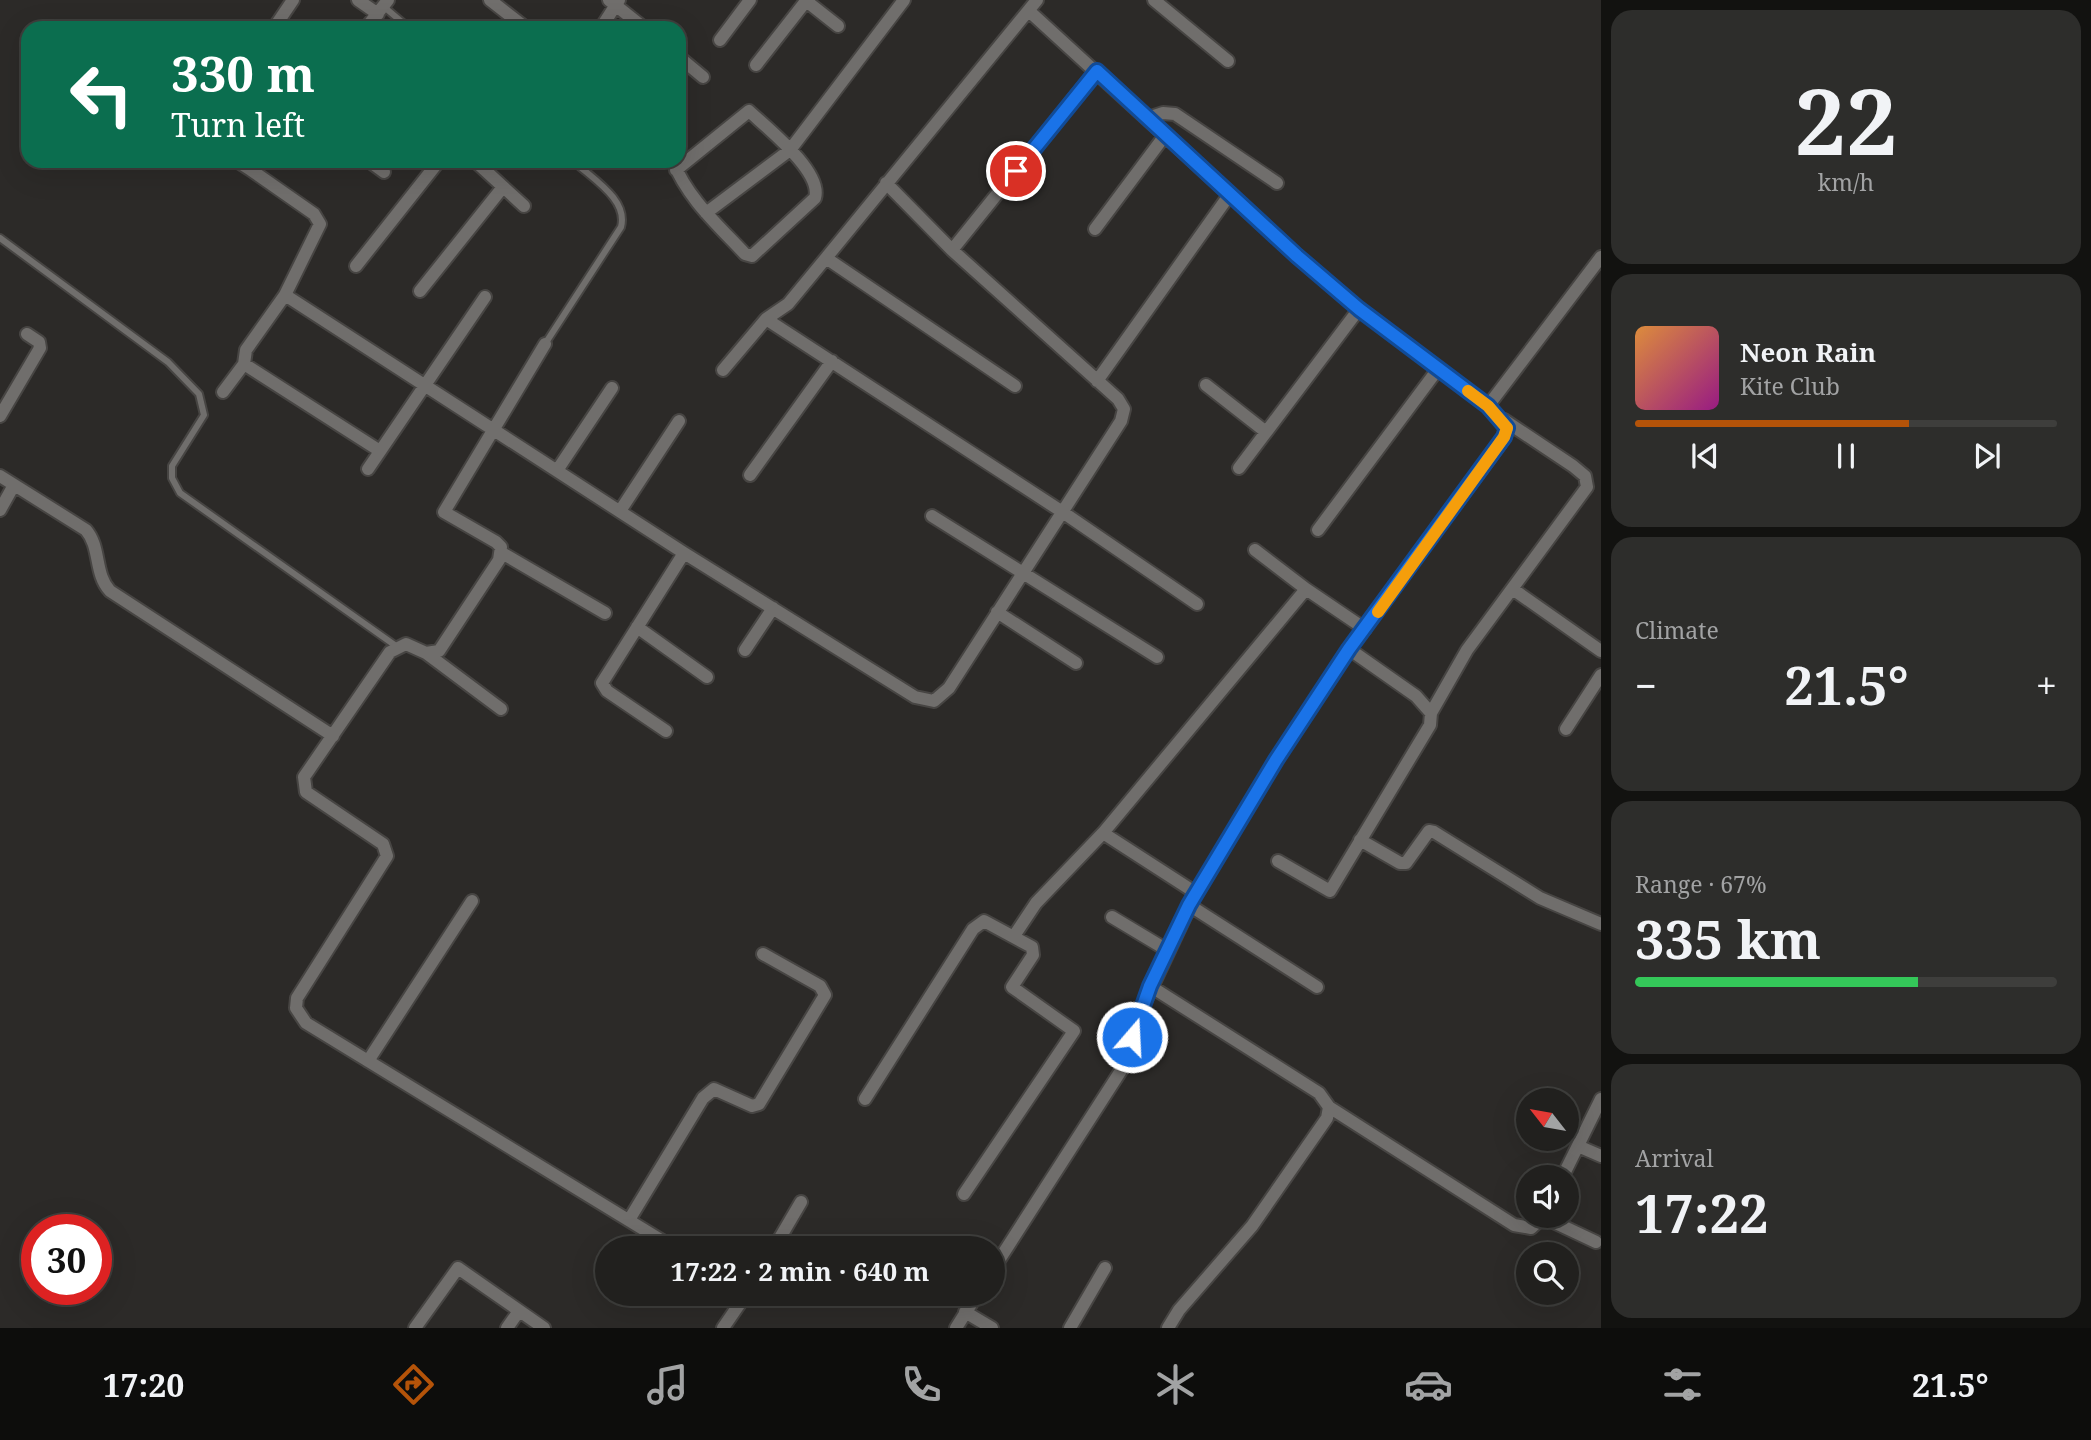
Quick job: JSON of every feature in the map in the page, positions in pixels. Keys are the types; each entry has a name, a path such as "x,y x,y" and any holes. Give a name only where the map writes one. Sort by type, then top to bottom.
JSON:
{"street":[{"path":"279,21 293,0"},
{"path":"358,0 383,7 372,21"},
{"path":"490,0 517,21"},
{"path":"720,40 750,0"},
{"path":"706,213 790,150 904,0"},
{"path":"723,370 766,319 788,304 1037,0"},
{"path":"1154,0 1228,61"},
{"path":"756,65 806,1 838,26"},
{"path":"605,21 615,2 636,21"},
{"path":"1029,11 1359,309 1501,418 1585,476 1587,487 1514,590 1467,650 1431,713 1430,725 1330,891 1278,861"},
{"path":"686,63 703,77"},
{"path":"952,250 1097,71"},
{"path":"676,168 706,213 745,254 752,256 815,198 815,181 790,150 749,111 686,158"},
{"path":"1149,118 1163,113 1175,114 1277,183"},
{"path":"1095,229 1166,134"},
{"path":"223,392 244,364 246,350 285,295 320,224 314,214 257,168"},
{"path":"379,168 384,172"},
{"path":"356,266 433,168"},
{"path":"483,168 524,206"},
{"path":"285,295 558,469 684,553 915,697 934,701 949,688 1121,421 1124,409 1097,381 952,250 886,183"},
{"path":"420,291 503,187"},
{"path":"1097,381 1230,194"},
{"path":"1488,406 1601,257"},
{"path":"827,258 1015,386"},
{"path":"368,469 485,297"},
{"path":"1239,468 1359,309"},
{"path":"766,319 1061,511 1197,604"},
{"path":"0,416 40,348 39,342 27,334"},
{"path":"545,344 444,512 496,542 502,553 606,613"},
{"path":"750,475 832,361"},
{"path":"244,364 380,451"},
{"path":"1318,530 1438,369"},
{"path":"1206,385 1266,432"},
{"path":"558,469 612,388"},
{"path":"1005,1251 1131,1055 1136,1021 1150,986 1196,893 1276,760 1349,649 1504,437 1507,428 1501,418"},
{"path":"621,511 680,421"},
{"path":"0,476 86,530 94,540 102,578 110,591 333,736"},
{"path":"0,510 14,485"},
{"path":"932,516 1157,657"},
{"path":"1255,550 1365,629"},
{"path":"426,653 433,654 444,646 502,553"},
{"path":"666,731 603,687 604,678 684,553"},
{"path":"1014,936 1036,903 1103,833 1306,589"},
{"path":"1514,590 1601,651"},
{"path":"745,650 773,608"},
{"path":"997,612 1076,663"},
{"path":"637,627 707,677"},
{"path":"501,709 426,653 406,644 396,646 304,777 306,792 383,844 387,856 297,998 296,1008 306,1023 655,1236"},
{"path":"1349,649 1416,696 1431,713"},
{"path":"1566,729 1601,675"},
{"path":"1360,840 1400,863 1406,863 1429,831 1434,832 1540,898 1601,924"},
{"path":"1103,833 1196,893"},
{"path":"368,1061 472,901"},
{"path":"1189,905 1317,987"},
{"path":"1112,917 1167,950"},
{"path":"865,1099 973,929 984,921 1032,947 1032,955 1012,987 1015,993 1074,1031 964,1194"},
{"path":"629,1220 703,1098 714,1089 752,1106 759,1104 825,995 820,986 763,954"},
{"path":"1150,986 1319,1093 1329,1107 1516,1225"},
{"path":"1579,1144 1601,1099"},
{"path":"1168,1328 1179,1310 1252,1226 1327,1118 1329,1107"},
{"path":"1579,1146 1601,1156"},
{"path":"781,1236 801,1202"},
{"path":"1567,1228 1596,1242"},
{"path":"415,1328 458,1268 544,1328"},
{"path":"1070,1328 1105,1268"},
{"path":"723,1328 738,1306"},
{"path":"956,1328 969,1306"},
{"path":"507,1328 519,1311"},
{"path":"965,1312 992,1328"}],"lane":[{"path":"383,7 400,21"},
{"path":"545,344 621,227 624,216 614,200 581,168"},
{"path":"0,238 168,362 199,394 204,415 172,466 172,478 180,493 396,646"}],"slow traffic":[{"path":"1378,612 1504,437 1507,428 1501,418 1468,391"}],"route":[{"path":"1016,171 1097,71 1297,256 1359,309 1488,406 1507,428 1504,437 1349,649 1276,760 1189,905 1150,986 1132,1037"}]}
